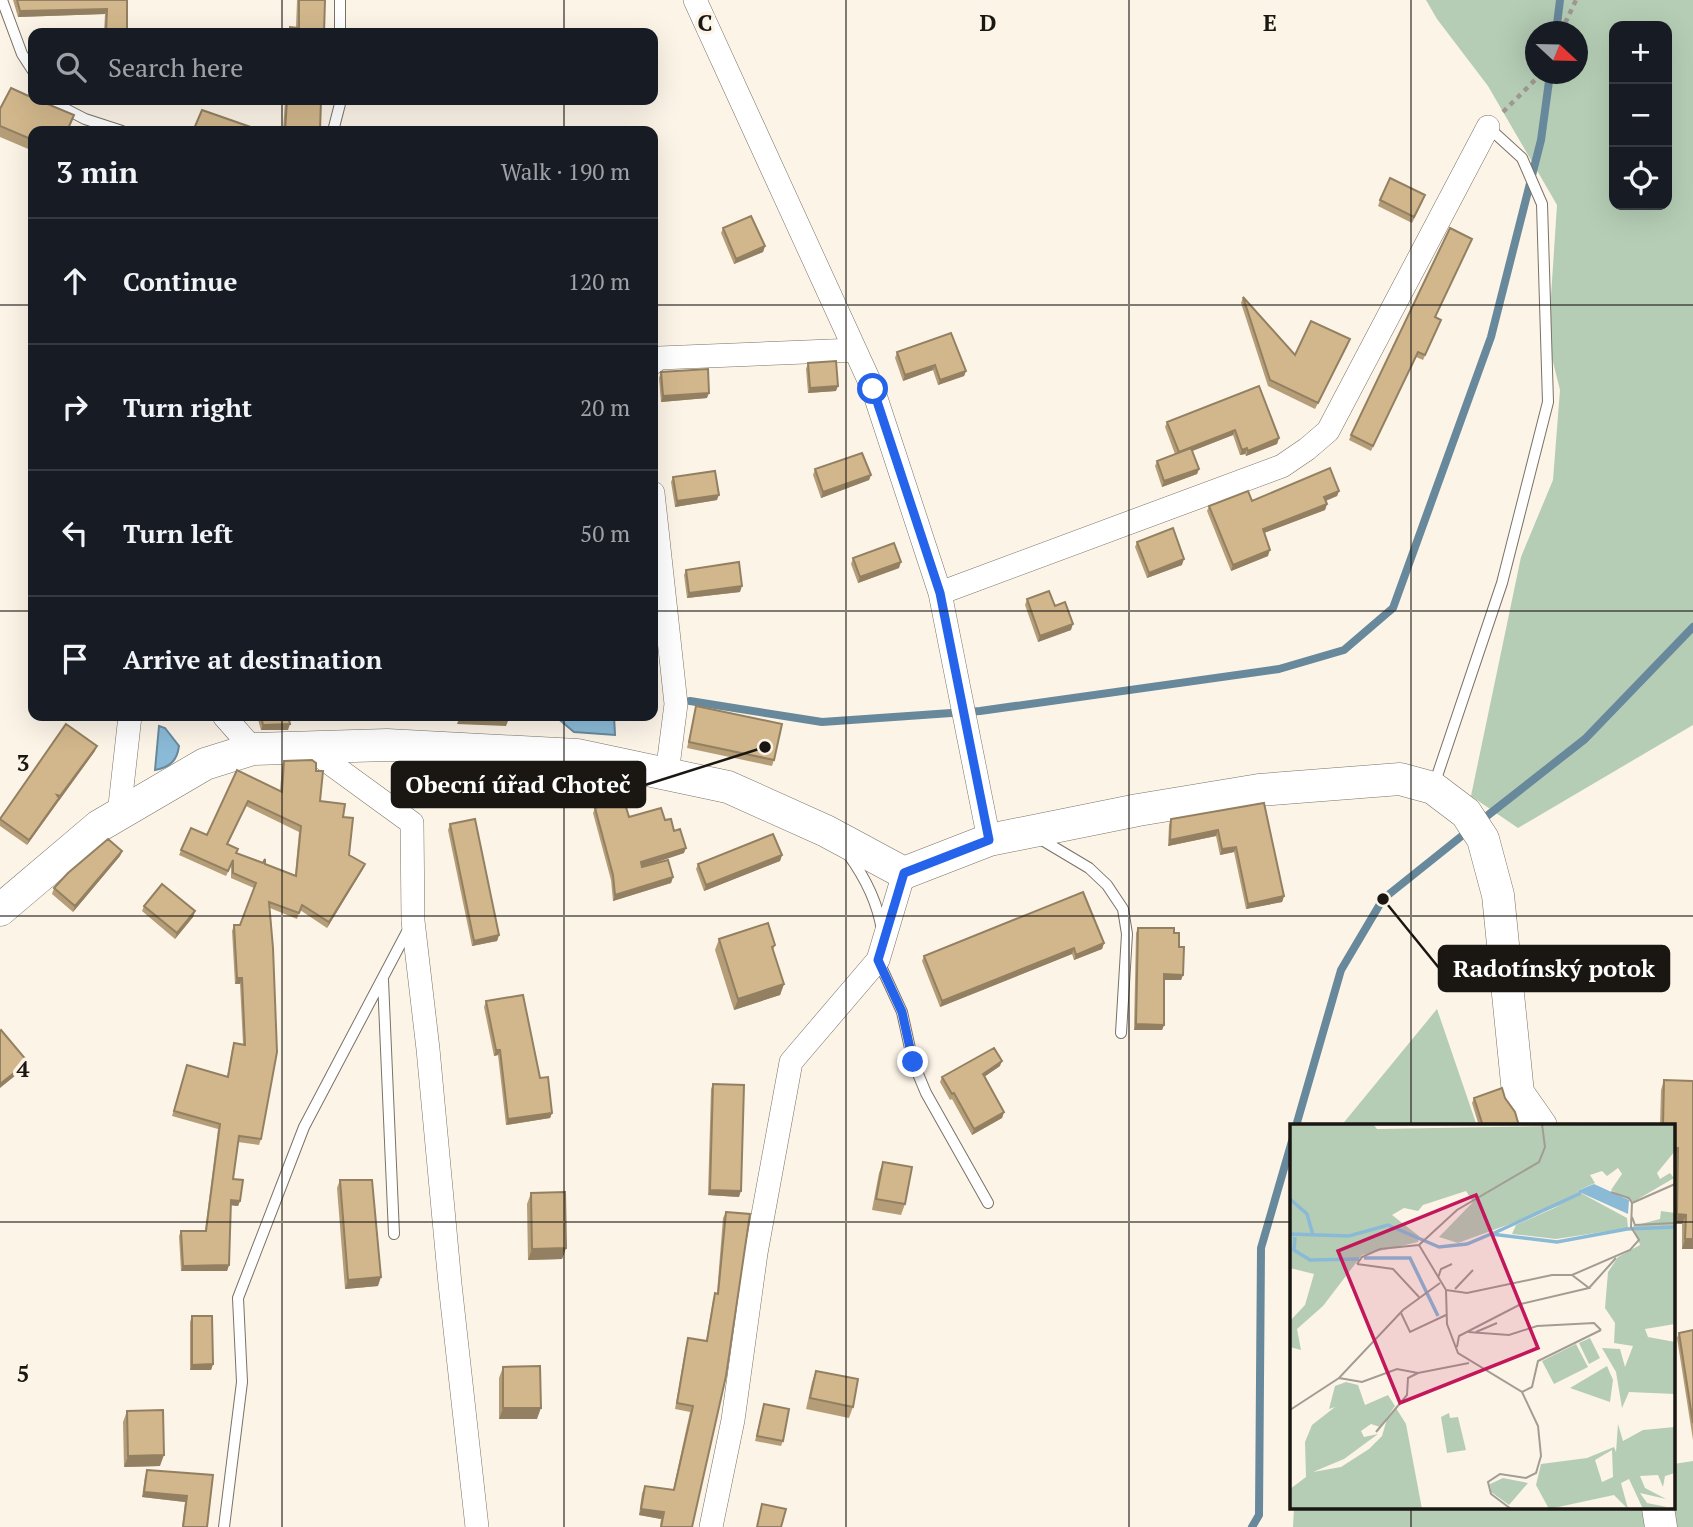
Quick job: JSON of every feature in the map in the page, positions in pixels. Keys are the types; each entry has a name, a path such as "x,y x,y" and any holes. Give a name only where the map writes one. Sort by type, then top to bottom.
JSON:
{"street":[{"path":"695,0 873,389 940,593 989,840"},
{"path":"940,593 1282,466 1307,450 1328,431 1488,127"},
{"path":"658,359 855,350"},
{"path":"658,539 676,704 667,774"},
{"path":"119,814 129,721"},
{"path":"228,721 253,749"},
{"path":"0,910 99,826 205,764 253,749 387,745 577,755 728,787 826,831 904,873 989,840 1138,810 1259,790 1400,779 1433,788 1474,826 1497,895 1518,1093 1540,1124"},
{"path":"309,748 412,823 413,921 477,1527"},
{"path":"712,1527 733,1420 756,1254 791,1062 881,952 904,873"}],"lane":[{"path":"2,0 28,63"},
{"path":"340,0 340,28"},
{"path":"58,105 85,119 107,126"},
{"path":"334,126 340,105"},
{"path":"1433,788 1502,583 1548,402 1542,204 1522,158 1488,127"},
{"path":"826,831 840,843 860,871 872,896 881,924 881,952 902,1012 913,1062 926,1093 988,1203"},
{"path":"1029,832 1089,868 1107,885 1123,909 1127,933 1121,1033"},
{"path":"224,1527 242,1382 237,1298 304,1127 413,921"},
{"path":"383,977 394,1234"}],"path":[{"path":"1566,21 1576,0"},
{"path":"1488,127 1531,84"}],"green space":[{"path":"1426,0 1693,0 1693,725 1518,828 1471,796 1521,557 1553,480 1560,390 1548,342 1557,205 1488,86 1437,19"},
{"path":"1437,1009 1476,1124 1343,1124"},
{"path":"1693,1461 1693,1527 1293,1527 1294,1510 1676,1510 1676,1464"}],"water":[{"path":"561,721 614,721 615,735 574,732"},
{"path":"159,726 165,728 179,746 177,756 172,762 155,770"}],"building":[{"path":"17,0 127,0 127,28 106,28 107,9 20,11"},
{"path":"299,0 325,0 324,28 299,28"},
{"path":"11,88 28,96 28,105 50,105 74,115 69,126 28,126 28,138 0,126 0,109"},
{"path":"287,105 321,105 320,126 285,126"},
{"path":"202,110 248,126 195,126"},
{"path":"1390,178 1425,195 1414,217 1380,200"},
{"path":"751,216 765,246 736,259 723,228"},
{"path":"1450,228 1472,239 1435,317 1441,320 1425,355 1418,352 1373,446 1351,435"},
{"path":"1243,297 1295,355 1311,321 1350,339 1318,403 1270,380"},
{"path":"951,333 966,371 940,380 935,365 905,375 897,352"},
{"path":"836,361 838,386 810,388 808,363"},
{"path":"708,369 709,393 663,396 661,372"},
{"path":"1259,386 1279,438 1248,451 1247,448 1242,450 1235,430 1179,452 1167,422"},
{"path":"1191,448 1199,469 1164,481 1157,461"},
{"path":"862,453 871,475 823,492 815,469"},
{"path":"1330,468 1339,491 1324,497 1327,504 1263,529 1270,550 1233,565 1209,506 1248,491 1252,501"},
{"path":"715,471 719,495 677,501 673,477"},
{"path":"1173,528 1184,559 1149,573 1137,542"},
{"path":"894,543 901,562 860,577 853,558"},
{"path":"739,562 742,586 689,593 686,570"},
{"path":"1049,591 1055,606 1065,602 1073,624 1040,636 1027,599"},
{"path":"696,706 782,724 774,760 689,742"},
{"path":"262,721 289,721 290,724 263,725"},
{"path":"66,724 97,746 60,796 57,795 59,798 29,840 0,819"},
{"path":"312,760 316,763 316,771 323,771 320,801 345,804 343,817 353,818 349,855 365,864 329,922 302,905 299,913 269,902 277,1052 261,1139 239,1136 233,1179 243,1180 240,1201 231,1200 229,1265 183,1266 181,1231 206,1231 220,1124 174,1111 187,1065 228,1077 234,1043 245,1045 242,978 237,978 234,925 240,925 256,883 233,873 233,860 228,871 181,850 191,828 207,835 237,770 282,792 284,761","holes":["248,801 301,826 296,876 265,864 265,859 263,863 236,853 238,849 227,844"]},
{"path":"622,794 629,817 661,808 665,820 671,819 674,831 680,829 686,848 641,862 642,867 668,860 673,877 615,895 613,875 595,808 603,805 601,800"},
{"path":"1264,803 1284,896 1248,904 1236,847 1222,849 1218,830 1170,840 1171,819"},
{"path":"475,819 499,935 474,941 450,824"},
{"path":"773,834 782,855 706,885 698,864"},
{"path":"108,839 122,851 75,906 54,888"},
{"path":"162,884 195,911 177,933 144,906"},
{"path":"1083,892 1104,943 1076,955 1074,948 942,1001 924,956"},
{"path":"768,923 775,945 772,947 784,984 738,999 719,939"},
{"path":"1138,928 1174,928 1174,933 1179,933 1179,947 1184,947 1183,975 1164,974 1164,1025 1136,1024"},
{"path":"523,995 540,1078 548,1077 552,1113 508,1119 500,1050 496,1050 486,1001"},
{"path":"0,1031 28,1062 0,1084"},
{"path":"994,1048 1002,1061 983,1074 1004,1112 974,1129 942,1077"},
{"path":"1664,1080 1693,1081 1693,1239 1685,1239 1686,1215 1677,1214 1676,1124 1663,1124"},
{"path":"713,1084 744,1085 741,1191 710,1190"},
{"path":"1502,1088 1518,1124 1482,1124 1474,1098"},
{"path":"883,1162 912,1167 905,1204 876,1199"},
{"path":"340,1180 372,1180 381,1277 348,1280"},
{"path":"565,1192 566,1248 532,1249 531,1193"},
{"path":"726,1212 750,1214 726,1376 692,1527 661,1527 664,1512 641,1509 645,1486 674,1490 693,1406 677,1403 688,1338 707,1341 715,1293 718,1294"},
{"path":"192,1316 212,1316 213,1364 192,1365"},
{"path":"1693,1330 1693,1423 1679,1333"},
{"path":"540,1366 541,1408 503,1408 503,1367"},
{"path":"816,1371 858,1379 853,1407 810,1398"},
{"path":"764,1404 789,1409 783,1441 757,1436"},
{"path":"163,1410 164,1455 128,1456 127,1411"},
{"path":"147,1470 213,1475 207,1527 183,1527 187,1496 144,1492"},
{"path":"762,1504 786,1509 781,1527 757,1527"}],"waterway":[{"path":"1557,21 1560,0"},
{"path":"690,701 822,722 980,711 1279,669 1344,650 1393,608 1491,337 1541,140 1549,84"},
{"path":"1478,823 1585,739 1693,627"},
{"path":"1297,1124 1341,970 1383,899 1468,831"},
{"path":"1252,1527 1259,1515 1261,1248 1290,1148"}],"place":[{"name":"Obecní úřad Choteč","path":"765,747"},
{"name":"Radotínský potok","path":"1383,899"}],"route":[{"path":"873,389 940,593 989,840 904,873 878,960 902,1012 913,1062"}]}
